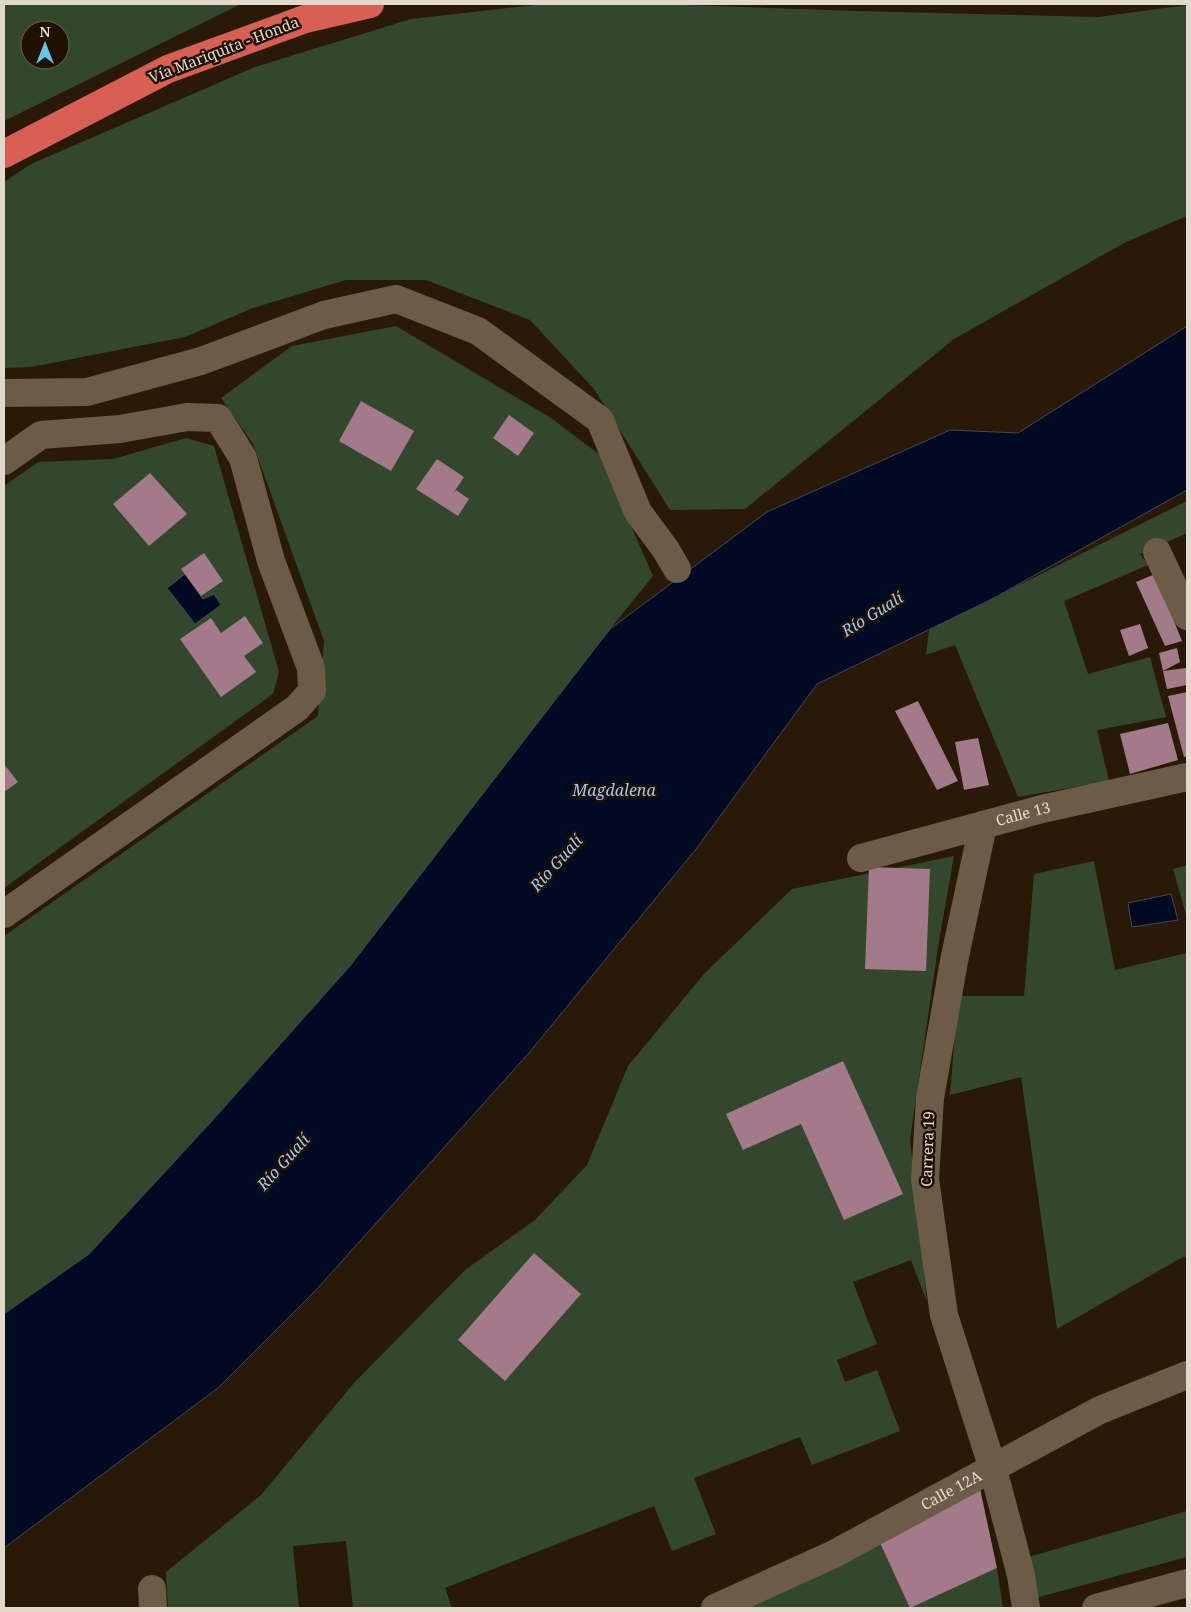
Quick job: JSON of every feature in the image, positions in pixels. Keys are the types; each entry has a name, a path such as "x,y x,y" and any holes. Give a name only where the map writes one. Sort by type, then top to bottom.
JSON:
{"highway":[{"name":"Vía Mariquita - Honda","path":"4,154 168,69 305,19 370,4"}],"street":[{"path":"4,393 87,392 201,361 324,315 396,299 478,331 600,420 638,512 666,550 677,569"},
{"path":"4,461 41,435 120,429 187,417 218,418 243,458 271,561 311,668 312,691 297,708 4,914"},
{"path":"1157,552 1187,616"},
{"name":"Calle 13","path":"861,858 1042,809 1187,777"},
{"name":"Carrera 19","path":"983,825 954,961 930,1098 925,1180 944,1315 993,1469 1021,1575 1026,1608"},
{"name":"Calle 12A","path":"715,1608 832,1555 1100,1410 1187,1375"},
{"path":"1096,1608 1187,1583"}],"green space":[{"path":"4,4 241,4 4,121"},
{"path":"544,4 660,4 1098,17 1187,5 1187,216 1124,243 954,339 745,509 670,510 594,389 530,320 426,280 346,280 253,308 185,337 31,367 4,368 4,182 31,164 255,67 411,19"},
{"path":"396,326 551,418 600,455 653,576 350,966 211,1122 89,1254 4,1314 4,936 318,716 324,641 253,444 221,398 292,346"},
{"path":"186,438 214,446 279,672 273,694 4,888 4,486 38,462 113,459"},
{"path":"1187,501 1187,533 1140,554 1148,565 1064,601 1088,674 1150,657 1166,717 1097,730 1109,781 1018,797 955,645 926,655 929,630"},
{"path":"954,856 939,941 910,1139 927,1302 911,1260 853,1282 877,1344 837,1360 845,1382 877,1370 900,1431 812,1465 800,1437 694,1478 716,1534 672,1551 654,1506 445,1588 452,1608 353,1608 346,1541 293,1546 299,1608 168,1608 166,1572 261,1495 354,1383 465,1270 535,1220 587,1165 628,1066 704,974 792,889"},
{"path":"1094,861 1115,970 1187,953 1187,1256 1057,1329 1021,1077 950,1095 958,996 1024,996 1034,874"},
{"path":"1187,865 1187,918 1173,869"},
{"path":"1187,1511 1187,1557 1032,1599 1025,1558"},
{"path":"880,1543 910,1607 997,1568 1003,1608 743,1608"}],"water":[{"name":"Magdalena","path":"1187,326 1187,490 992,599 817,684 696,849 529,1053 316,1290 218,1388 4,1548 4,1314 89,1254 211,1122 350,966 610,629 767,512 950,430 1018,433"},
{"path":"185,574 203,599 214,594 221,605 195,624 167,588"},
{"path":"1171,894 1178,920 1132,927 1128,903"}],"building":[{"path":"361,401 414,431 391,471 339,441"},
{"path":"509,415 534,433 518,456 493,438"},
{"path":"437,459 464,477 452,495 456,490 469,499 458,516 416,489"},
{"path":"150,473 187,514 149,546 113,504"},
{"path":"204,553 223,581 201,596 181,569"},
{"path":"1155,574 1182,641 1165,646 1136,582"},
{"path":"245,616 263,643 244,656 256,672 221,697 180,639 211,618 221,633"},
{"path":"1140,624 1148,648 1129,656 1120,630"},
{"path":"1177,648 1180,662 1163,671 1159,653"},
{"path":"1186,668 1187,685 1167,689 1163,671"},
{"path":"1187,692 1187,756 1184,757 1168,696"},
{"path":"918,701 958,781 937,790 895,711"},
{"path":"1168,723 1178,760 1130,774 1120,734"},
{"path":"978,738 989,785 964,790 955,742"},
{"path":"4,764 18,782 4,792"},
{"path":"869,867 930,869 926,971 865,969"},
{"path":"843,1061 903,1194 844,1220 801,1124 743,1150 726,1114"},
{"path":"534,1253 581,1294 505,1381 458,1340"},
{"path":"979,1484 997,1568 910,1608 880,1543"}],"water label":[{"name":"Río Gualí","path":"872,614"},
{"name":"Río Gualí","path":"556,863"},
{"name":"Río Gualí","path":"283,1162"}]}
